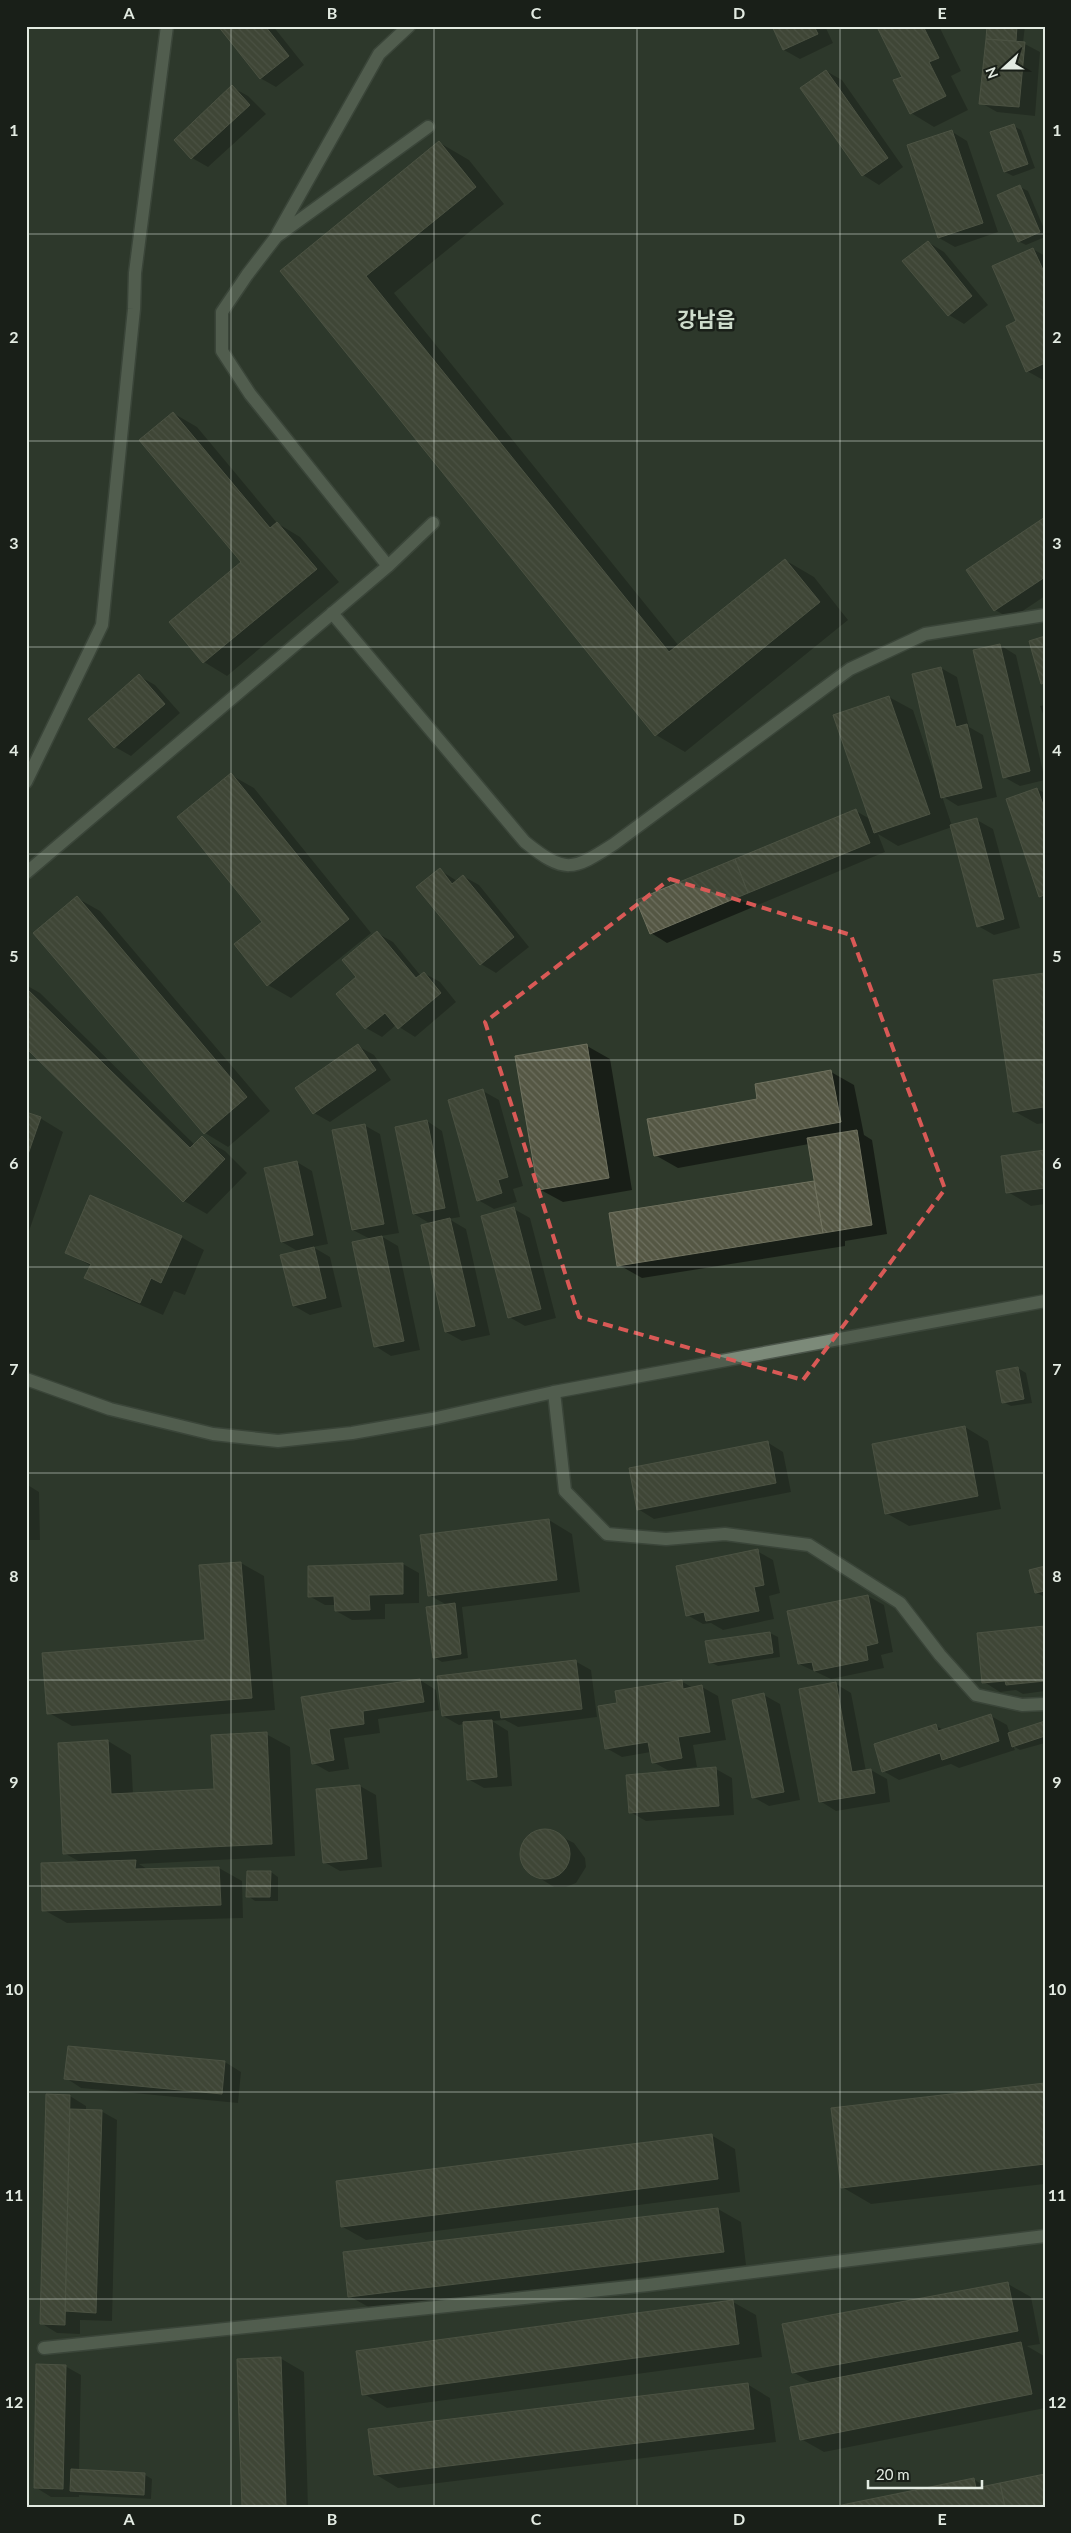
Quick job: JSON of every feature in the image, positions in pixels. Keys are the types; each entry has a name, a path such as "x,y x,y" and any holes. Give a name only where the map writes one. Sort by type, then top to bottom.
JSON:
{"street":[{"path":"26,782 102,625 134,309 135,272 167,26"},
{"path":"388,566 250,394 222,351 222,312 276,237 380,54 409,26"},
{"path":"276,237 428,127"},
{"path":"26,873 388,566 433,523"},
{"path":"332,613 524,842 547,860 567,867 585,862 614,844 850,669 925,634 1045,615"},
{"path":"26,1379 119,1411 213,1434 278,1441 352,1433 396,1425 554,1392 1045,1301"},
{"path":"554,1392 565,1491 607,1534 666,1539 725,1534 809,1545 900,1604 940,1655 976,1695 1022,1705 1045,1704"},
{"path":"44,2348 638,2286 1045,2236"}],"highlighted area":[{"path":"670,879 851,935 945,1189 803,1380 579,1317 485,1022"}],"building":[{"path":"218,26 265,26 289,56 260,79"},
{"path":"772,26 814,26 818,34 783,50"},
{"path":"923,26 939,58 929,62 946,96 910,114 893,80 902,77 877,27"},
{"path":"987,26 1017,26 1016,41 986,39"},
{"path":"986,39 1025,42 1019,107 979,104"},
{"path":"826,70 888,158 862,176 800,88"},
{"path":"232,85 250,105 191,159 174,140"},
{"path":"1014,124 1028,164 1004,172 990,132"},
{"path":"952,130 983,223 938,238 907,145"},
{"path":"439,141 476,187 366,276 669,652 785,559 820,602 655,736 280,271"},
{"path":"1020,185 1040,232 1018,242 997,195"},
{"path":"928,241 972,296 948,316 902,261"},
{"path":"1033,248 1045,274 1045,363 1026,372 1006,326 1016,321 992,266"},
{"path":"173,412 270,528 277,522 317,569 203,663 169,622 241,562 139,440"},
{"path":"1045,517 1045,577 994,611 966,570"},
{"path":"1045,636 1045,683 1041,684 1029,641"},
{"path":"1000,644 1030,771 1003,778 973,650"},
{"path":"941,667 956,727 967,724 982,788 941,798 912,674"},
{"path":"139,674 165,704 114,748 88,719"},
{"path":"889,696 930,814 874,833 833,715"},
{"path":"231,773 349,919 267,986 234,944 262,922 177,817"},
{"path":"1037,788 1045,810 1045,895 1039,897 1006,799"},
{"path":"856,809 870,843 748,893 735,859"},
{"path":"977,818 1004,919 977,927 950,825"},
{"path":"735,859 748,893 650,934 636,900"},
{"path":"440,868 452,884 463,875 514,937 480,965 416,887"},
{"path":"77,896 247,1097 204,1134 33,933"},
{"path":"377,931 416,978 424,972 441,993 398,1029 385,1013 365,1029 336,994 356,977 342,960"},
{"path":"1045,973 1045,1122 1043,1107 1013,1112 993,980"},
{"path":"26,988 190,1148 202,1136 225,1159 183,1202 26,1048"},
{"path":"358,1044 376,1070 313,1114 295,1088"},
{"path":"587,1044 609,1178 538,1190 515,1056"},
{"path":"831,1070 841,1122 654,1156 647,1119 757,1099 755,1084"},
{"path":"483,1089 508,1177 498,1180 502,1193 477,1201 448,1100"},
{"path":"26,1112 41,1117 26,1160"},
{"path":"427,1120 445,1208 413,1214 395,1127"},
{"path":"365,1124 384,1224 352,1230 332,1130"},
{"path":"857,1130 872,1225 823,1233 807,1138"},
{"path":"1045,1150 1045,1188 1006,1193 1001,1156"},
{"path":"297,1161 313,1235 281,1242 264,1168"},
{"path":"814,1181 823,1233 617,1266 609,1213"},
{"path":"90,1195 182,1236 161,1283 151,1278 140,1303 84,1278 91,1264 65,1253"},
{"path":"514,1207 541,1309 508,1318 481,1216"},
{"path":"450,1218 475,1326 445,1332 421,1225"},
{"path":"382,1236 404,1341 374,1347 352,1242"},
{"path":"314,1247 326,1298 293,1306 280,1255"},
{"path":"1018,1367 1024,1399 1002,1403 996,1371"},
{"path":"965,1426 978,1496 885,1514 872,1444"},
{"path":"768,1441 776,1483 637,1510 629,1468"},
{"path":"549,1519 557,1580 428,1596 420,1535"},
{"path":"758,1549 764,1585 754,1587 759,1611 706,1621 704,1612 686,1616 676,1566"},
{"path":"241,1562 252,1698 47,1714 42,1653 205,1640 199,1565"},
{"path":"403,1563 403,1594 369,1595 370,1610 335,1611 334,1596 308,1597 308,1566"},
{"path":"1045,1566 1045,1591 1035,1593 1029,1570"},
{"path":"868,1595 878,1643 866,1646 868,1660 814,1671 812,1662 798,1664 787,1611"},
{"path":"455,1603 461,1654 433,1658 426,1607"},
{"path":"1045,1626 1045,1681 1006,1685 1005,1681 982,1683 977,1633"},
{"path":"770,1632 773,1653 709,1663 705,1641"},
{"path":"576,1660 582,1709 501,1718 500,1710 442,1716 437,1676"},
{"path":"420,1679 424,1702 363,1711 364,1724 329,1729 334,1760 312,1764 301,1697"},
{"path":"682,1680 683,1689 702,1685 710,1732 678,1737 682,1758 652,1763 648,1742 605,1749 598,1706 617,1703 615,1691"},
{"path":"836,1682 852,1772 871,1769 875,1793 819,1802 799,1689"},
{"path":"764,1693 784,1792 752,1798 732,1700"},
{"path":"991,1714 999,1741 942,1760 940,1753 882,1772 874,1744 936,1724 938,1731"},
{"path":"492,1720 497,1777 467,1780 463,1722"},
{"path":"1045,1721 1045,1736 1012,1747 1008,1733"},
{"path":"267,1732 272,1844 63,1854 58,1743 108,1740 111,1794 214,1789 211,1735"},
{"path":"716,1767 719,1806 629,1813 626,1775"},
{"path":"360,1785 367,1859 323,1863 316,1789"},
{"path":"540,1829 550,1829 563,1836 570,1849 570,1859 563,1872 550,1879 540,1879 531,1875 524,1868 520,1859 520,1849 524,1840 531,1833"},
{"path":"136,1860 135,1869 219,1867 221,1905 42,1911 41,1863"},
{"path":"247,1871 271,1871 270,1897 246,1897"},
{"path":"68,2046 225,2061 222,2094 64,2079"},
{"path":"1045,2083 1045,2164 841,2188 831,2108"},
{"path":"46,2094 70,2095 65,2325 40,2324"},
{"path":"70,2109 102,2110 96,2313 65,2311"},
{"path":"712,2134 718,2179 341,2227 336,2181"},
{"path":"718,2208 724,2252 348,2297 343,2252"},
{"path":"1008,2282 1018,2331 792,2373 782,2324"},
{"path":"733,2300 739,2344 362,2395 356,2351"},
{"path":"1021,2342 1032,2394 800,2440 790,2387"},
{"path":"281,2357 286,2507 242,2507 237,2359"},
{"path":"36,2364 66,2365 63,2489 34,2488"},
{"path":"748,2383 754,2429 374,2475 368,2429"},
{"path":"71,2469 145,2473 144,2495 70,2491"},
{"path":"1045,2474 1045,2507 1005,2507 1000,2483"},
{"path":"974,2478 976,2488 1000,2483 1005,2507 832,2507"}],"district":[{"name":"강남읍","path":"706,318"}]}
